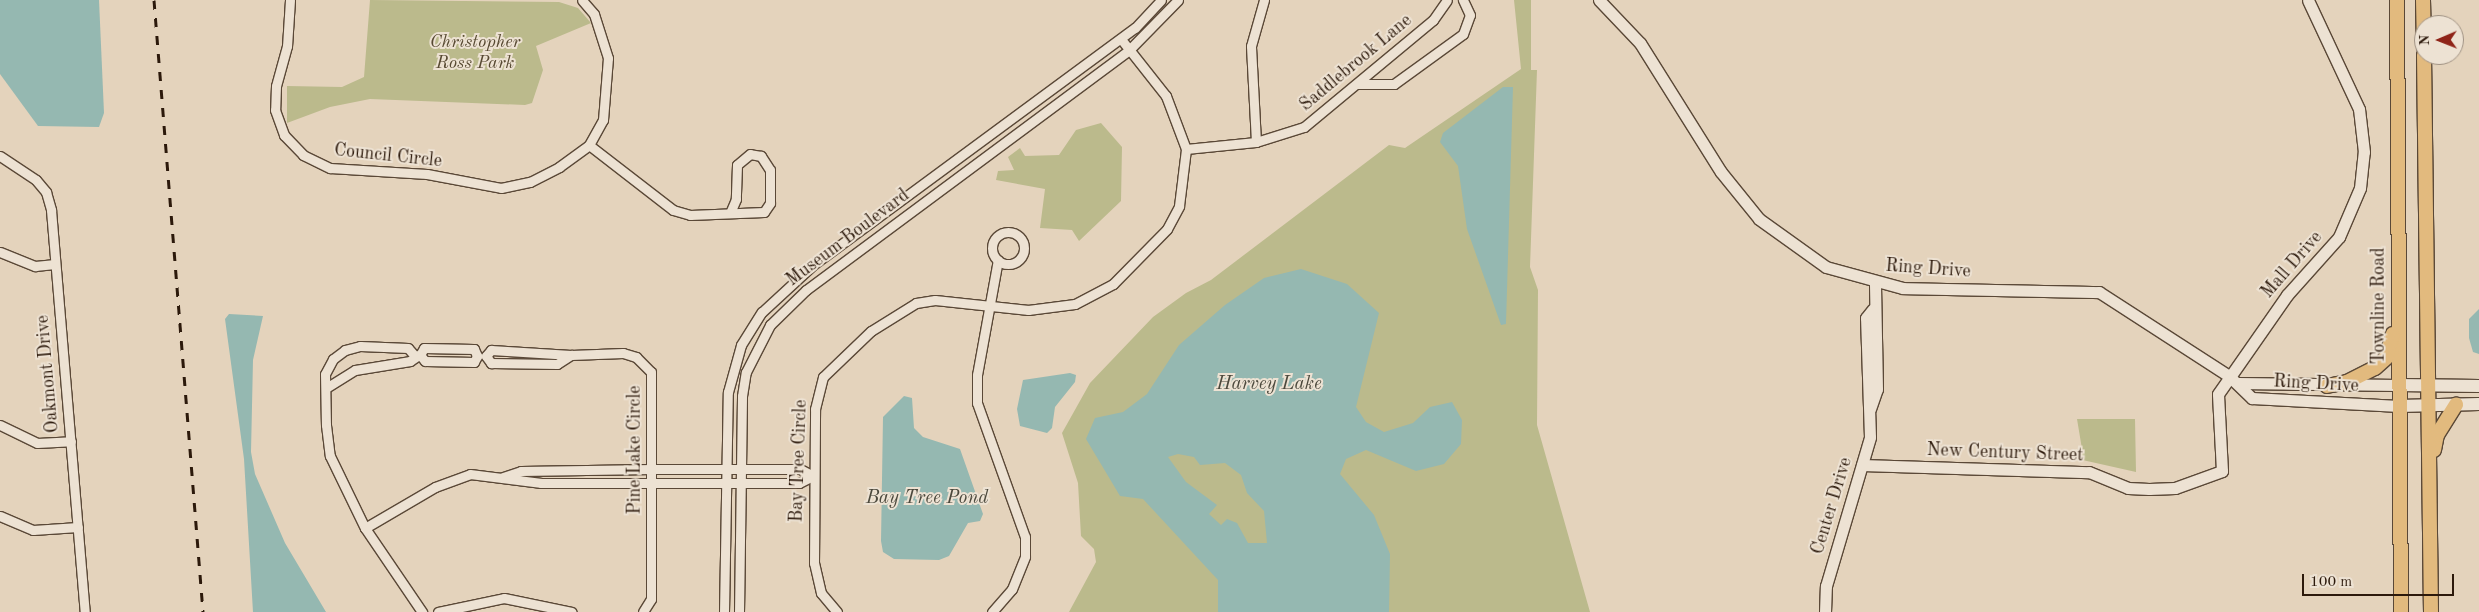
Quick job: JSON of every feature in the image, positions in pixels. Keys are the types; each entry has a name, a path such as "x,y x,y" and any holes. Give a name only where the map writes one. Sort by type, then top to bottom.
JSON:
{"main road":[{"name":"Townline Road","path":"2397,0 2397,321 2401,612"},
{"path":"2424,0 2424,15"},
{"path":"2424,65 2431,612"},
{"path":"2326,386 2347,382 2375,368 2386,358 2397,321"},
{"path":"2398,384 2479,386"},
{"path":"2429,478 2437,436 2456,404"},
{"path":"2399,406 2428,407 2479,404"}],"street":[{"name":"Council Circle","path":"290,0 287,46 275,110 284,135 303,155 330,168 427,174 501,188 530,182 589,146"},
{"path":"582,0 597,21 608,58 603,120 589,146 673,210 690,215 730,213 753,216 768,208 770,170 761,156 750,154 737,165 736,199 730,213"},
{"name":"Museum Boulevard","path":"724,612 728,392 736,359 750,330 778,295 1121,39 1161,0"},
{"name":"Museum Boulevard","path":"739,612 740,468 746,372 759,343 788,304 1129,50 1178,0"},
{"path":"1256,142 1251,46 1264,0"},
{"name":"Saddlebrook Lane","path":"1186,149 1256,142 1304,127 1433,20 1447,0"},
{"path":"1358,84 1394,84 1463,34 1470,14 1463,0"},
{"name":"Ring Drive","path":"1599,0 1640,43 1721,172 1759,219 1826,267 1875,283 1946,290 2099,292 2233,379 2252,398 2399,406"},
{"name":"Mall Drive","path":"2233,379 2287,295 2339,237 2360,188 2364,152 2359,109 2308,0"},
{"name":"Bay Tree Circle","path":"836,612 822,593 814,563 813,476 816,392 842,356 890,317 916,304 935,300 1048,310 1074,304 1113,284 1167,230 1178,206 1186,149 1166,96 1121,39"},
{"name":"Oakmont Drive","path":"0,156 25,171 46,192 55,264 84,612"},
{"path":"0,252 35,266 55,264"},
{"path":"992,612 1019,575 1025,537 978,411 977,375 988,306 998,260"},
{"name":"Center Drive","path":"1824,612 1826,586 1862,465 1870,409 1877,389 1877,317 1873,309 1875,283"},
{"path":"422,612 365,528 330,456 326,374 333,359 345,350 360,346 408,348 425,361 474,362 482,356"},
{"name":"Pine Lake Circle","path":"326,388 354,370 410,361 424,348 474,349 491,363 557,364 571,355 623,353 644,363 653,384 651,599 643,612"},
{"name":"Ring Drive","path":"2233,379 2326,386 2398,384"},
{"name":"New Century Street","path":"1862,465 2064,470 2089,472 2128,488 2175,488 2222,471 2218,394 2233,379"},
{"path":"0,425 37,443 71,441"},
{"path":"503,477 521,471 740,468 800,468 813,476"},
{"path":"365,528 459,477 503,477 527,483 799,483 813,476"},
{"path":"0,516 33,530 78,527"},
{"path":"438,612 504,598 572,612"}],"green space":[{"name":"Christopher Ross Park","path":"370,0 559,2 578,8 591,23 536,46 543,70 532,103 525,105 370,99 330,107 287,123 287,86 342,87 364,77"},
{"path":"1514,0 1531,0 1531,70 1537,70 1530,267 1538,290 1537,425 1590,612 1069,612 1096,562 1094,549 1081,536 1078,483 1062,433 1090,383 1153,317 1186,293 1211,280 1389,145 1405,148 1521,69"},
{"path":"1101,123 1122,147 1121,201 1079,241 1072,230 1040,228 1045,189 996,180 998,171 1014,170 1008,157 1020,148 1025,156 1059,155 1076,130"},
{"path":"2077,419 2135,419 2136,472 2078,459 2077,449 2082,449"}],"water":[{"path":"0,0 99,0 104,113 99,127 38,126 0,74"},
{"path":"1503,87 1513,87 1506,324 1501,325 1467,229 1458,166 1440,142 1443,133"},
{"name":"Harvey Lake","path":"1301,269 1347,284 1379,313 1356,407 1366,422 1384,432 1413,423 1430,407 1452,402 1462,420 1461,444 1444,464 1416,471 1366,450 1346,459 1340,474 1374,515 1390,554 1389,612 1218,612 1218,580 1143,499 1120,496 1086,439 1095,418 1123,412 1147,394 1179,345 1225,305 1264,278","holes":["1178,454 1194,457 1200,465 1225,463 1241,475 1247,493 1264,511 1267,543 1248,543 1237,523 1227,519 1221,525 1209,514 1217,505 1186,482 1168,457"]},
{"path":"2479,309 2479,354 2473,352 2469,338 2469,319"},
{"path":"229,314 263,316 253,360 251,452 255,474 285,543 326,612 253,612 244,459 225,319"},
{"path":"1070,373 1076,375 1075,382 1055,407 1052,428 1047,433 1020,426 1017,409 1023,380"},
{"name":"Bay Tree Pond","path":"904,396 912,398 914,428 923,437 960,449 983,514 980,521 968,523 949,556 939,560 894,559 883,552 881,541 883,417"}],"railway":[{"path":"154,0 203,612"}]}
